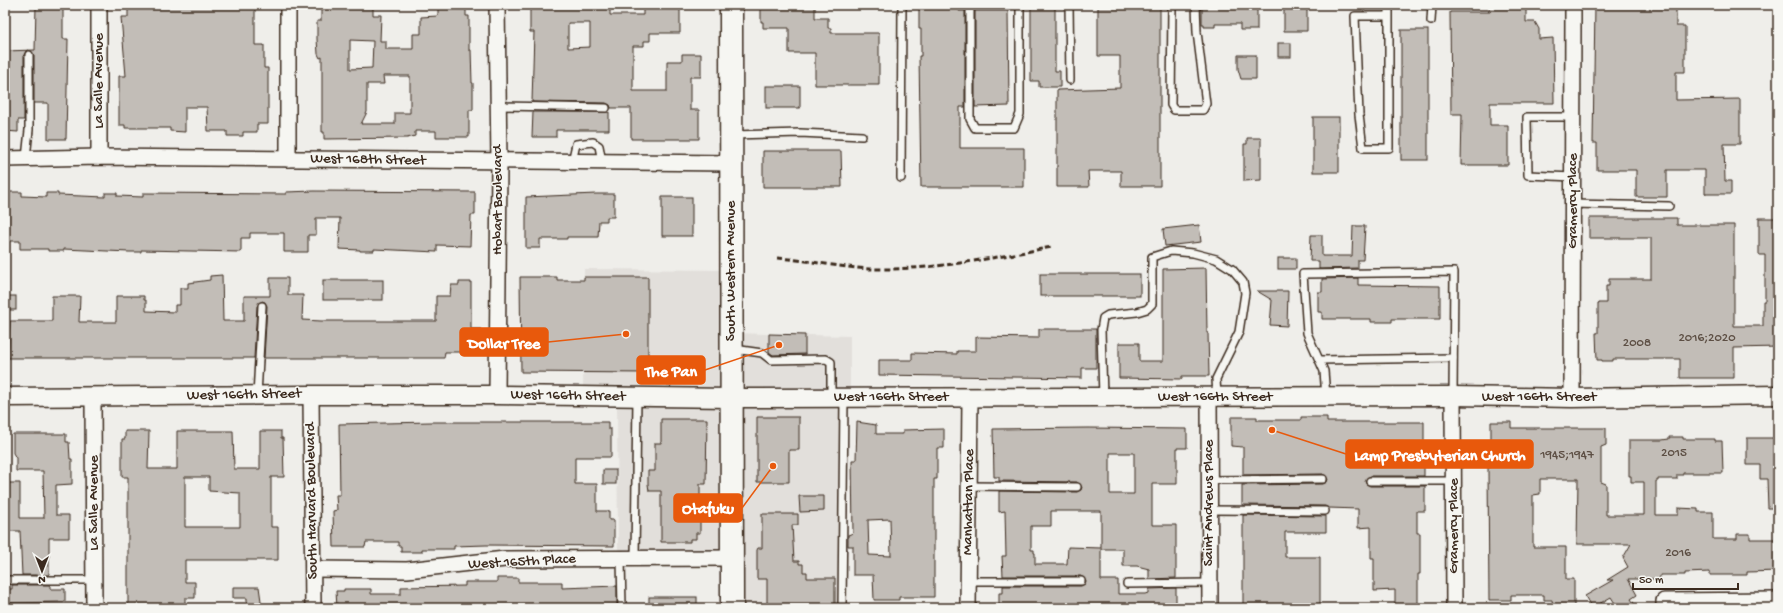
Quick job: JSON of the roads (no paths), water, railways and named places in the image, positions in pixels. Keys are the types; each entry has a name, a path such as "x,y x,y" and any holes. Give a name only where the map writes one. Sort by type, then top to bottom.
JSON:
{"main road":[{"name":"South Western Avenue","path":"731,5 730,398 732,608"}],"street":[{"name":"La Salle Avenue","path":"99,5 99,157"},
{"path":"288,5 288,159"},
{"name":"Hobart Boulevard","path":"497,5 499,162 498,395"},
{"name":"Gramercy Place","path":"1572,398 1573,5"},
{"name":"West 168th Street","path":"5,159 99,157 730,163"},
{"name":"West 166th Street","path":"5,398 311,394 730,398 1213,398 1453,396 1572,398 1778,395"},
{"name":"South Harvard Boulevard","path":"311,394 313,608"},
{"name":"Gramercy Place","path":"1453,396 1454,608"},
{"name":"Manhattan Place","path":"968,608 970,397"},
{"name":"La Salle Avenue","path":"94,398 94,608"},
{"name":"Saint Andrews Place","path":"1210,608 1209,480 1213,398"},
{"name":"West 165th Place","path":"313,569 407,570 506,559 731,558"},
{"path":"1664,605 1778,600"}],"lane":[{"path":"901,178 902,5"},
{"path":"970,5 970,119 975,128 1014,128 1020,114 1020,5"},
{"path":"1069,5 1070,80"},
{"path":"1172,5 1171,106 1174,110 1203,110 1206,104 1197,32 1196,5"},
{"path":"1389,5 1389,16 1389,148 1363,148 1359,115 1355,16 1389,16"},
{"path":"1432,5 1432,21"},
{"path":"26,158 28,130 28,55"},
{"path":"498,106 606,108"},
{"path":"1573,117 1527,117 1528,175 1573,178"},
{"path":"731,136 800,133 862,136"},
{"path":"1572,204 1670,206"},
{"path":"1103,397 1101,330 1103,318 1147,309 1152,304 1152,256 1171,251 1216,259 1232,269 1243,282 1245,293 1239,332 1216,379 1213,398"},
{"path":"1326,397 1324,371 1307,332 1303,274 1454,272 1453,396"},
{"path":"257,395 262,306"},
{"path":"731,349 762,352 771,360 826,359 831,362 838,397 842,608"},
{"path":"1320,360 1454,358"},
{"path":"622,608 628,559 637,397"},
{"path":"1209,480 1323,479"},
{"path":"1370,480 1454,481"},
{"path":"969,486 1077,487"},
{"path":"1210,510 1325,511"},
{"path":"5,580 94,580"},
{"path":"968,582 1081,580"},
{"path":"1127,584 1210,583"}],"railway":[{"path":"777,258 837,266 896,269 919,268 963,262 1052,247"}],"place":[{"name":"Dollar Tree","path":"626,334"},
{"name":"The Pan","path":"779,345"},
{"name":"Lamp Presbyterian Church","path":"1272,430"},
{"name":"Otafuku","path":"773,466"}]}
